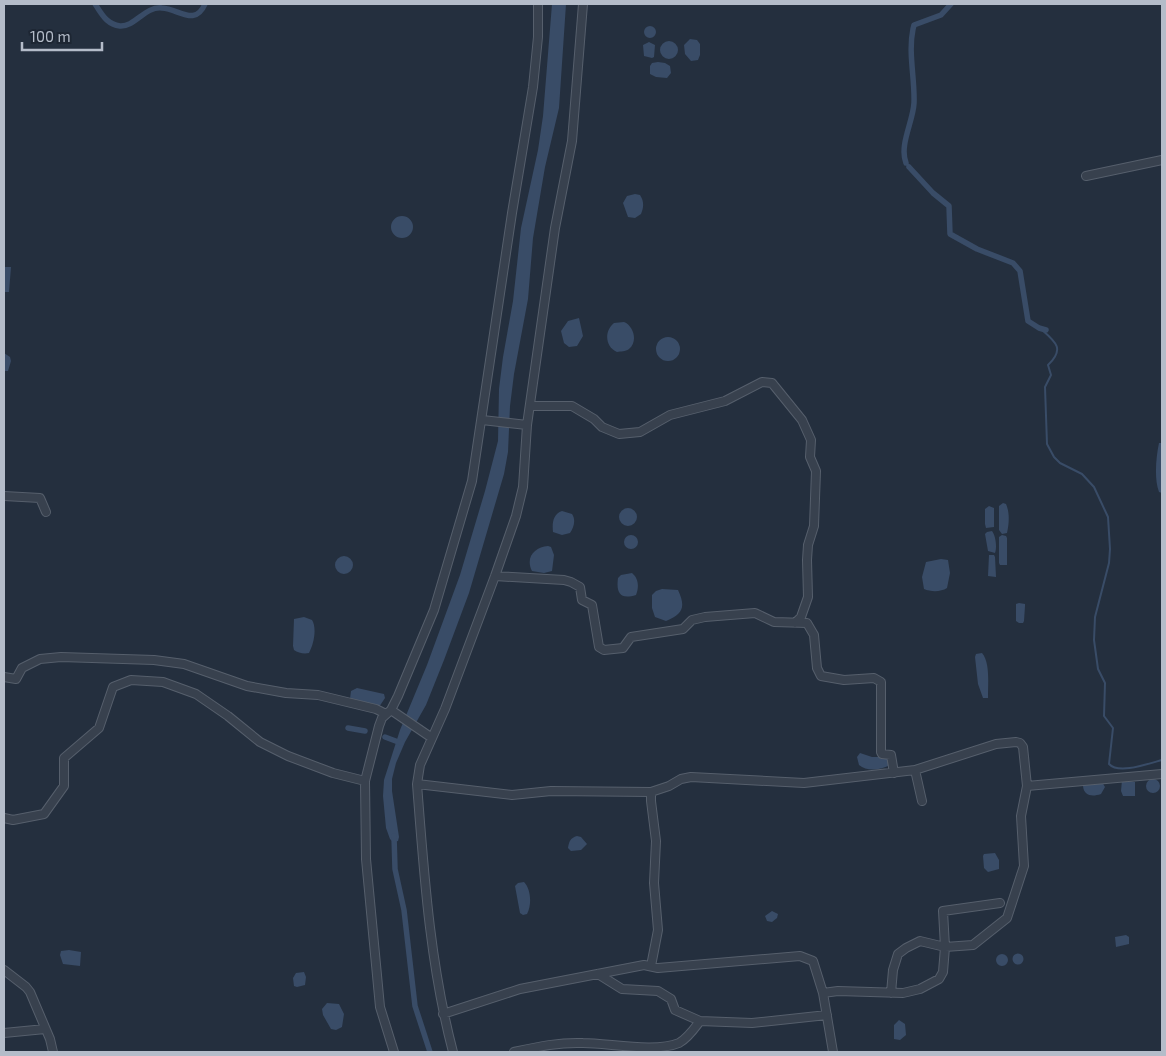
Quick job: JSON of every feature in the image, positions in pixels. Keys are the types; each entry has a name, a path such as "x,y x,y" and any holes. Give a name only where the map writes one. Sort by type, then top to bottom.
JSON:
{"street":[{"path":"394,1052 380,1008 366,859 365,781 378,726 388,712 434,610 472,482 512,213 533,87 538,37 538,4"},
{"path":"453,1052 443,1014 432,943 417,784 420,765 445,709 495,576 516,516 523,487 527,424 555,228 572,141 583,4"},
{"path":"1086,176 1162,160"},
{"path":"530,406 572,406 594,418 602,427 619,434 640,432 670,415 725,400 762,382 772,382 802,420 811,440 810,457 816,471 814,526 808,545 807,560 808,597 801,616 795,623"},
{"path":"482,420 527,424"},
{"path":"4,496 40,498 46,512"},
{"path":"495,576 564,580 580,587 582,600 592,605 599,647 604,650 623,648 631,637 683,629 692,620 705,617 755,613 774,622 807,623 814,635 817,668 821,676 844,680 874,678 881,682 881,752 882,754 890,755 894,773"},
{"path":"4,677 16,679 22,668 40,660 61,657 154,660 184,664 255,688 286,693 318,695 376,708 388,712 432,738"},
{"path":"4,818 14,820 44,814 64,786 64,758 99,728 113,687 131,680 163,682 196,694 228,716 260,742 297,760 333,773 365,781"},
{"path":"417,784 512,795 550,791 651,792 669,786 680,779 692,777 804,783 915,770 996,744 1020,743 1023,747 1027,786 1021,816 1024,866 1007,918 973,945 945,947 920,941 906,948 898,954 893,970 891,993"},
{"path":"915,770 922,801"},
{"path":"1027,786 1162,774"},
{"path":"651,792 656,841 654,883 658,930 651,966"},
{"path":"823,993 863,991 903,993 920,989 939,979 943,972 945,947 943,911 1000,903"},
{"path":"443,1014 520,989 644,965 658,968 800,956 813,961 823,993 833,1052"},
{"path":"4,970 30,992 50,1038 53,1052"},
{"path":"598,974 622,989 658,991 671,999 675,1010 700,1021 752,1023 827,1015"},
{"path":"514,1052 544,1045 582,1042 655,1047 678,1043 692,1032 700,1021"},
{"path":"4,1033 45,1029"}],"water":[{"path":"552,4 566,4 559,108 545,167 533,238 528,299 514,374 510,406 508,452 504,474 469,593 444,660 426,705 405,742 396,763 392,779 392,791 399,837 398,841 393,842 386,828 383,796 384,780 400,730 427,665 460,575 498,441 499,389 513,301 521,228 538,150 543,116"},
{"path":"648,26 652,26 656,32 652,38 648,38 644,34 644,30"},
{"path":"690,39 697,40 700,44 698,60 691,61 685,54 684,45"},
{"path":"669,41 675,44 678,50 675,56 669,59 663,56 660,50 663,44"},
{"path":"649,42 655,45 654,57 652,58 644,56 643,45"},
{"path":"658,62 670,66 671,73 667,78 656,77 650,74 652,63"},
{"path":"640,195 643,204 642,211 635,218 628,217 623,203 627,196"},
{"path":"398,216 406,216 413,223 413,231 406,238 398,238 391,231 391,223"},
{"path":"4,267 11,267 9,292 4,292"},
{"path":"579,318 583,336 577,346 569,347 564,343 561,331 568,321"},
{"path":"624,322 632,330 634,338 632,346 628,350 617,352 608,343 607,334 614,323"},
{"path":"668,337 677,340 680,349 677,358 668,361 659,358 656,349 659,340"},
{"path":"4,353 10,357 11,361 8,371 4,371"},
{"path":"1159,443 1162,443 1162,493 1159,492 1157,487 1156,474"},
{"path":"1003,503 1006,504 1009,518 1007,533 1002,534 999,530 999,506"},
{"path":"989,506 994,508 994,527 986,528 985,509"},
{"path":"624,508 632,508 637,513 635,524 624,526 619,521 619,513"},
{"path":"562,511 572,514 574,521 570,533 562,535 553,532 553,525 555,517"},
{"path":"992,531 996,542 995,553 988,551 985,534"},
{"path":"628,535 634,535 638,542 634,549 628,549 624,545 624,539"},
{"path":"1002,535 1007,538 1007,565 1000,565 999,563 999,537"},
{"path":"551,547 554,555 552,571 544,573 532,571 530,561 532,554 539,548"},
{"path":"989,555 994,555 995,557 996,577 988,576"},
{"path":"344,556 350,559 353,565 350,571 344,574 338,571 335,565 338,559"},
{"path":"941,559 948,560 950,573 947,588 936,591 924,589 922,577 926,562"},
{"path":"632,573 638,583 638,589 636,595 626,597 620,594 618,578 621,575"},
{"path":"662,589 678,590 682,601 679,613 666,621 655,617 652,608 652,595"},
{"path":"1016,604 1025,604 1023,623 1016,621"},
{"path":"304,617 312,620 314,623 314,636 309,653 296,651 293,646 294,619"},
{"path":"982,653 987,667 988,698 983,698 978,684 975,657 976,654"},
{"path":"357,688 384,694 385,698 379,707 350,699 351,691"},
{"path":"860,753 872,757 887,757 890,765 874,770 866,769 859,765 857,757"},
{"path":"1153,779 1158,781 1160,786 1158,791 1153,793 1148,791 1146,786 1148,781"},
{"path":"1122,780 1135,782 1135,796 1123,796 1121,791"},
{"path":"1102,782 1105,787 1101,794 1089,795 1085,792 1083,786 1086,783"},
{"path":"577,836 581,837 587,844 581,850 571,851 568,848 569,842"},
{"path":"995,853 999,860 999,869 988,872 984,868 983,856 984,854"},
{"path":"524,882 528,889 530,902 527,914 523,915 520,913 515,886 518,883"},
{"path":"772,911 778,914 777,918 772,922 767,921 765,916"},
{"path":"1126,935 1129,937 1129,944 1116,947 1115,937"},
{"path":"61,951 81,952 80,966 63,964 60,955"},
{"path":"1018,953 1024,959 1018,965 1012,959"},
{"path":"1000,954 1004,954 1008,960 1004,966 1000,966 996,962 996,958"},
{"path":"304,972 306,977 305,985 294,986 293,978 296,973"},
{"path":"327,1003 339,1004 344,1014 342,1027 336,1030 331,1029 323,1015 322,1009"},
{"path":"899,1020 905,1024 906,1035 900,1040 894,1039 894,1025"}],"waterway":[{"path":"95,4 108,21 120,26 130,23 156,8 168,9 191,16 201,11 205,4"},
{"path":"906,163 904,156 905,141 914,103 911,47 914,25 941,15 951,4"},
{"path":"909,167 933,193 949,206 950,234 977,249 1013,263 1020,271 1028,321 1046,330"},
{"path":"1041,329 1051,338 1057,350 1048,365 1051,375 1045,387 1047,444 1054,457 1060,463 1082,474 1094,487 1108,517 1109,563 1095,617 1094,640 1098,669 1105,683 1104,716 1113,728 1109,764 1114,767 1127,768 1162,760"},
{"path":"348,728 365,731"},
{"path":"385,737 401,743"},
{"path":"394,836 395,869 404,910 415,1006 430,1052"}]}
